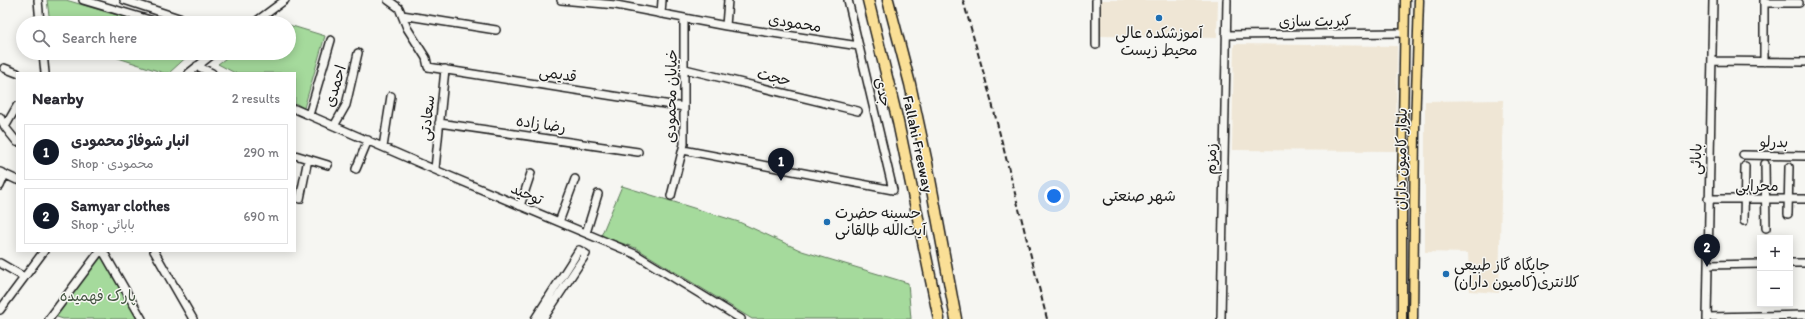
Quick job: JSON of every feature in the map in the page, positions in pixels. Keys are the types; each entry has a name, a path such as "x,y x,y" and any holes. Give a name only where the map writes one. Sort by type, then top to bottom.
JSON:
{"highway":[{"name":"Fallahi Freeway","path":"868,0 898,122 939,319"},
{"name":"Fallahi Freeway","path":"888,0 910,84 927,164 956,319"}],"main road":[{"path":"1406,0 1419,1"},
{"name":"بلوار کامیون داران","path":"1402,319 1404,33 1406,0"},
{"name":"بلوار کامیون داران","path":"1413,319 1415,128 1419,1"}],"street":[{"path":"38,0 39,16"},
{"path":"83,0 137,16"},
{"path":"124,0 173,16"},
{"path":"263,16 285,0"},
{"path":"388,0 399,8 402,15 496,30"},
{"name":"محمودی","path":"561,0 616,5 726,26 859,46"},
{"path":"661,14 662,0"},
{"path":"726,26 728,0"},
{"name":"جدی","path":"683,150 893,190 848,0"},
{"path":"1096,0 1096,45"},
{"name":"زمزم","path":"1221,319 1227,0"},
{"name":"بابائی","path":"1707,318 1708,200 1713,0"},
{"path":"1764,62 1764,2 1799,3"},
{"name":"قدیمی","path":"402,15 407,28 426,58 428,67 684,107"},
{"name":"خیابان محمودی","path":"671,196 683,150 685,69 684,18"},
{"name":"کبریت سازی","path":"1226,35 1404,33"},
{"path":"309,115 331,40"},
{"name":"احمدی","path":"334,126 346,105 358,53"},
{"path":"44,60 45,72"},
{"path":"190,72 204,61"},
{"path":"1712,61 1805,62"},
{"path":"197,66 210,72"},
{"path":"4,68 16,73"},
{"name":"سعادتی","path":"435,169 445,69"},
{"name":"حجت","path":"685,69 858,111"},
{"path":"383,147 390,96"},
{"path":"5,127 16,108"},
{"name":"توحید","path":"296,109 635,254 741,319"},
{"path":"0,117 5,127 16,141"},
{"name":"رضا زاده","path":"440,123 638,152"},
{"path":"356,169 368,140"},
{"path":"296,155 328,166"},
{"name":"بدرلو","path":"1743,155 1805,156"},
{"path":"300,199 308,159"},
{"path":"1765,164 1766,228"},
{"path":"1744,221 1745,166"},
{"path":"1788,214 1789,167"},
{"path":"0,186 2,173 16,180"},
{"path":"520,206 531,173"},
{"path":"559,222 575,179"},
{"path":"586,233 598,194"},
{"name":"محرابی","path":"1708,200 1805,199"},
{"path":"535,319 579,250 586,254 543,319"},
{"path":"0,310 43,252"},
{"path":"51,319 101,252"},
{"path":"103,252 142,319"},
{"path":"155,252 193,319"},
{"path":"0,263 24,277"},
{"path":"1793,263 1805,263"},
{"path":"1708,265 1757,264"},
{"path":"1707,318 1805,315"}],"shaded area":[{"name":"آموزشکده عالی محیط زیست","path":"1100,0 1218,0 1217,38 1101,36"},
{"path":"1234,44 1397,46 1396,151 1232,150"},
{"path":"1503,100 1499,293 1470,291 1468,253 1425,252 1425,101"}],"green space":[{"path":"47,0 66,0 120,16 49,16"},
{"path":"296,27 325,36 304,108 296,104 296,72 233,72 218,64 223,60 296,60"},
{"path":"124,60 183,60 170,72 161,72"},
{"path":"622,186 739,222 802,251 908,283 911,319 752,319 636,248 601,236"},
{"name":"پارک فهمیده","path":"101,255 138,319 63,319 54,316"}],"railway":[{"path":"963,0 992,103 1047,319"}],"place":[{"name":"آموزشکده عالی محیط زیست","path":"1159,18"},
{"name":"انبار شوفاژ محمودی","path":"781,181"},
{"name":"حسینه حضرت آیت‌الله طالقانی","path":"827,222"},
{"name":"Samyar clothes","path":"1707,267"},
{"name":"جایگاه گاز طبیعی کلانتری(کامیون داران)","path":"1446,274"}],"district":[{"name":"شهر صنعتی","path":"1139,195"}]}
